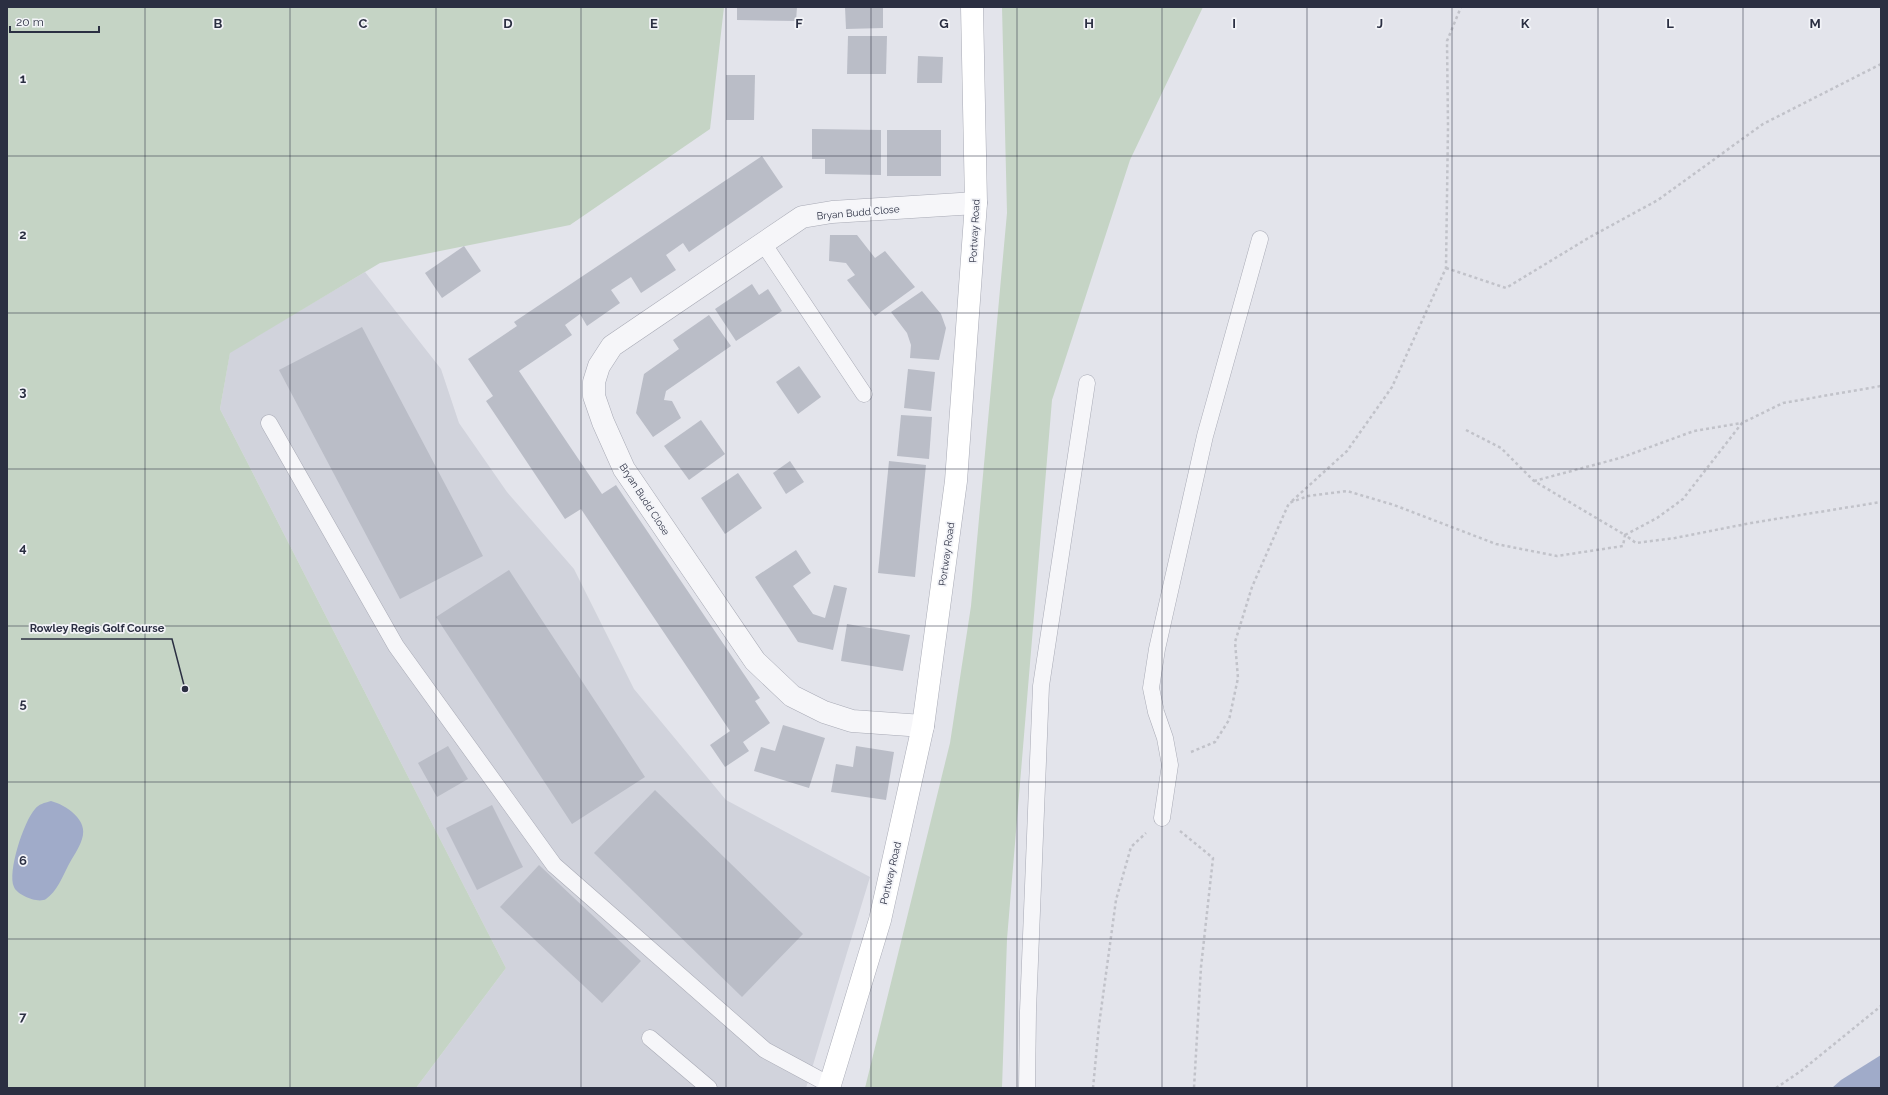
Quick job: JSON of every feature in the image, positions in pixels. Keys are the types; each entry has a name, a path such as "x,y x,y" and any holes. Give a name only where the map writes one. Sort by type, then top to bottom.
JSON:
{"street":[{"name":"Portway Road","path":"830,1087 880,920 923,726 956,481 976,203 972,7"},
{"name":"Bryan Budd Close","path":"923,726 852,722 824,712 792,696 755,661 624,469 603,422 594,396 594,382 599,366 612,346 802,217 832,212 976,203"}],"lane":[{"path":"1162,818 1170,765 1165,738 1156,712 1151,688 1157,649 1205,436 1260,239"},
{"path":"763,243 864,394"},
{"path":"1027,1088 1028,1011 1042,686 1087,383"},
{"path":"269,423 396,646 554,865 765,1050 830,1087"},
{"path":"650,1038 709,1088"}],"path":[{"path":"1165,738 1187,753 1215,742 1229,720 1238,678 1235,642 1252,587 1289,503 1347,451 1392,388 1446,268 1448,126 1447,41 1461,7"},
{"path":"1446,268 1506,288 1590,237 1658,200 1763,124 1881,64"},
{"path":"1534,481 1620,458 1694,431 1742,423 1783,403 1881,386"},
{"path":"1289,503 1308,496 1348,491 1394,504 1496,544 1557,556 1623,546 1625,536 1657,518 1683,499 1708,469 1742,423"},
{"path":"1466,430 1501,448 1534,481 1636,543 1675,538 1751,522 1881,502"},
{"path":"1093,1088 1099,1025 1116,900 1131,847 1162,818 1213,858 1201,968 1194,1088"},
{"path":"1776,1088 1801,1071 1881,1006"}],"shaded area":[{"path":"365,272 441,369 459,423 507,492 574,569 634,689 726,800 870,877 806,1088 416,1088 506,968 220,409 230,352"}],"green space":[{"path":"7,7 724,7 710,129 570,225 380,263 230,353 220,409 506,968 416,1088 7,1088"},
{"path":"1002,7 1203,7 1130,160 1052,400 1007,939 1002,1088 865,1088 950,743 971,606 1007,213"}],"water":[{"path":"51,801 63,806 75,814 82,826 82,839 61,880 50,896 42,900 33,900 23,896 14,887 12,880 15,859 26,824 31,815 38,806"},
{"path":"1881,1055 1881,1088 1832,1088 1841,1080"}],"building":[{"path":"737,7 797,7 796,21 737,20"},
{"path":"845,7 883,7 883,28 846,29"},
{"path":"848,36 887,36 886,74 847,74"},
{"path":"918,56 943,57 942,83 917,83"},
{"path":"726,75 755,75 754,120 726,120"},
{"path":"812,129 881,130 881,175 825,174 825,159 812,159"},
{"path":"887,130 941,130 941,176 887,176"},
{"path":"762,156 783,187 689,252 683,243 666,255 676,270 641,293 631,277 611,290 620,303 587,326 580,314 565,325 572,335 519,371 602,494 616,485 760,698 755,701 770,723 743,742 749,751 725,767 710,745 730,731 581,509 565,519 486,401 493,396 468,359 517,326 514,322"},
{"path":"830,235 857,235 875,258 885,251 915,287 875,316 847,280 855,275 846,263 829,261"},
{"path":"464,246 481,271 442,298 425,273"},
{"path":"752,284 759,295 768,289 782,311 736,341 715,309"},
{"path":"922,291 941,314 946,328 939,360 910,358 911,345 907,333 891,312"},
{"path":"709,315 731,346 666,391 664,400 672,401 681,418 653,437 636,413 644,374 679,349 673,340"},
{"path":"362,327 483,556 400,599 279,370"},
{"path":"799,366 821,397 798,414 776,382"},
{"path":"908,369 935,372 931,411 904,408"},
{"path":"901,415 932,417 929,459 897,456"},
{"path":"701,420 725,454 689,480 664,446"},
{"path":"790,461 804,482 786,494 773,473"},
{"path":"889,461 926,465 915,577 878,573"},
{"path":"738,473 762,508 725,534 701,498"},
{"path":"796,550 811,573 793,586 813,614 825,618 834,585 847,588 833,650 798,642 755,577"},
{"path":"509,570 645,777 572,824 436,617"},
{"path":"847,624 910,635 903,671 841,661"},
{"path":"783,725 825,738 809,788 754,771 761,747 775,751"},
{"path":"448,746 468,779 437,797 418,763"},
{"path":"856,746 894,752 886,800 831,792 836,764 853,767"},
{"path":"655,790 803,934 742,997 594,853"},
{"path":"492,805 523,867 477,890 446,828"},
{"path":"539,865 641,961 602,1003 500,907"}],"place":[{"name":"Rowley Regis Golf Course","path":"185,689"}]}
